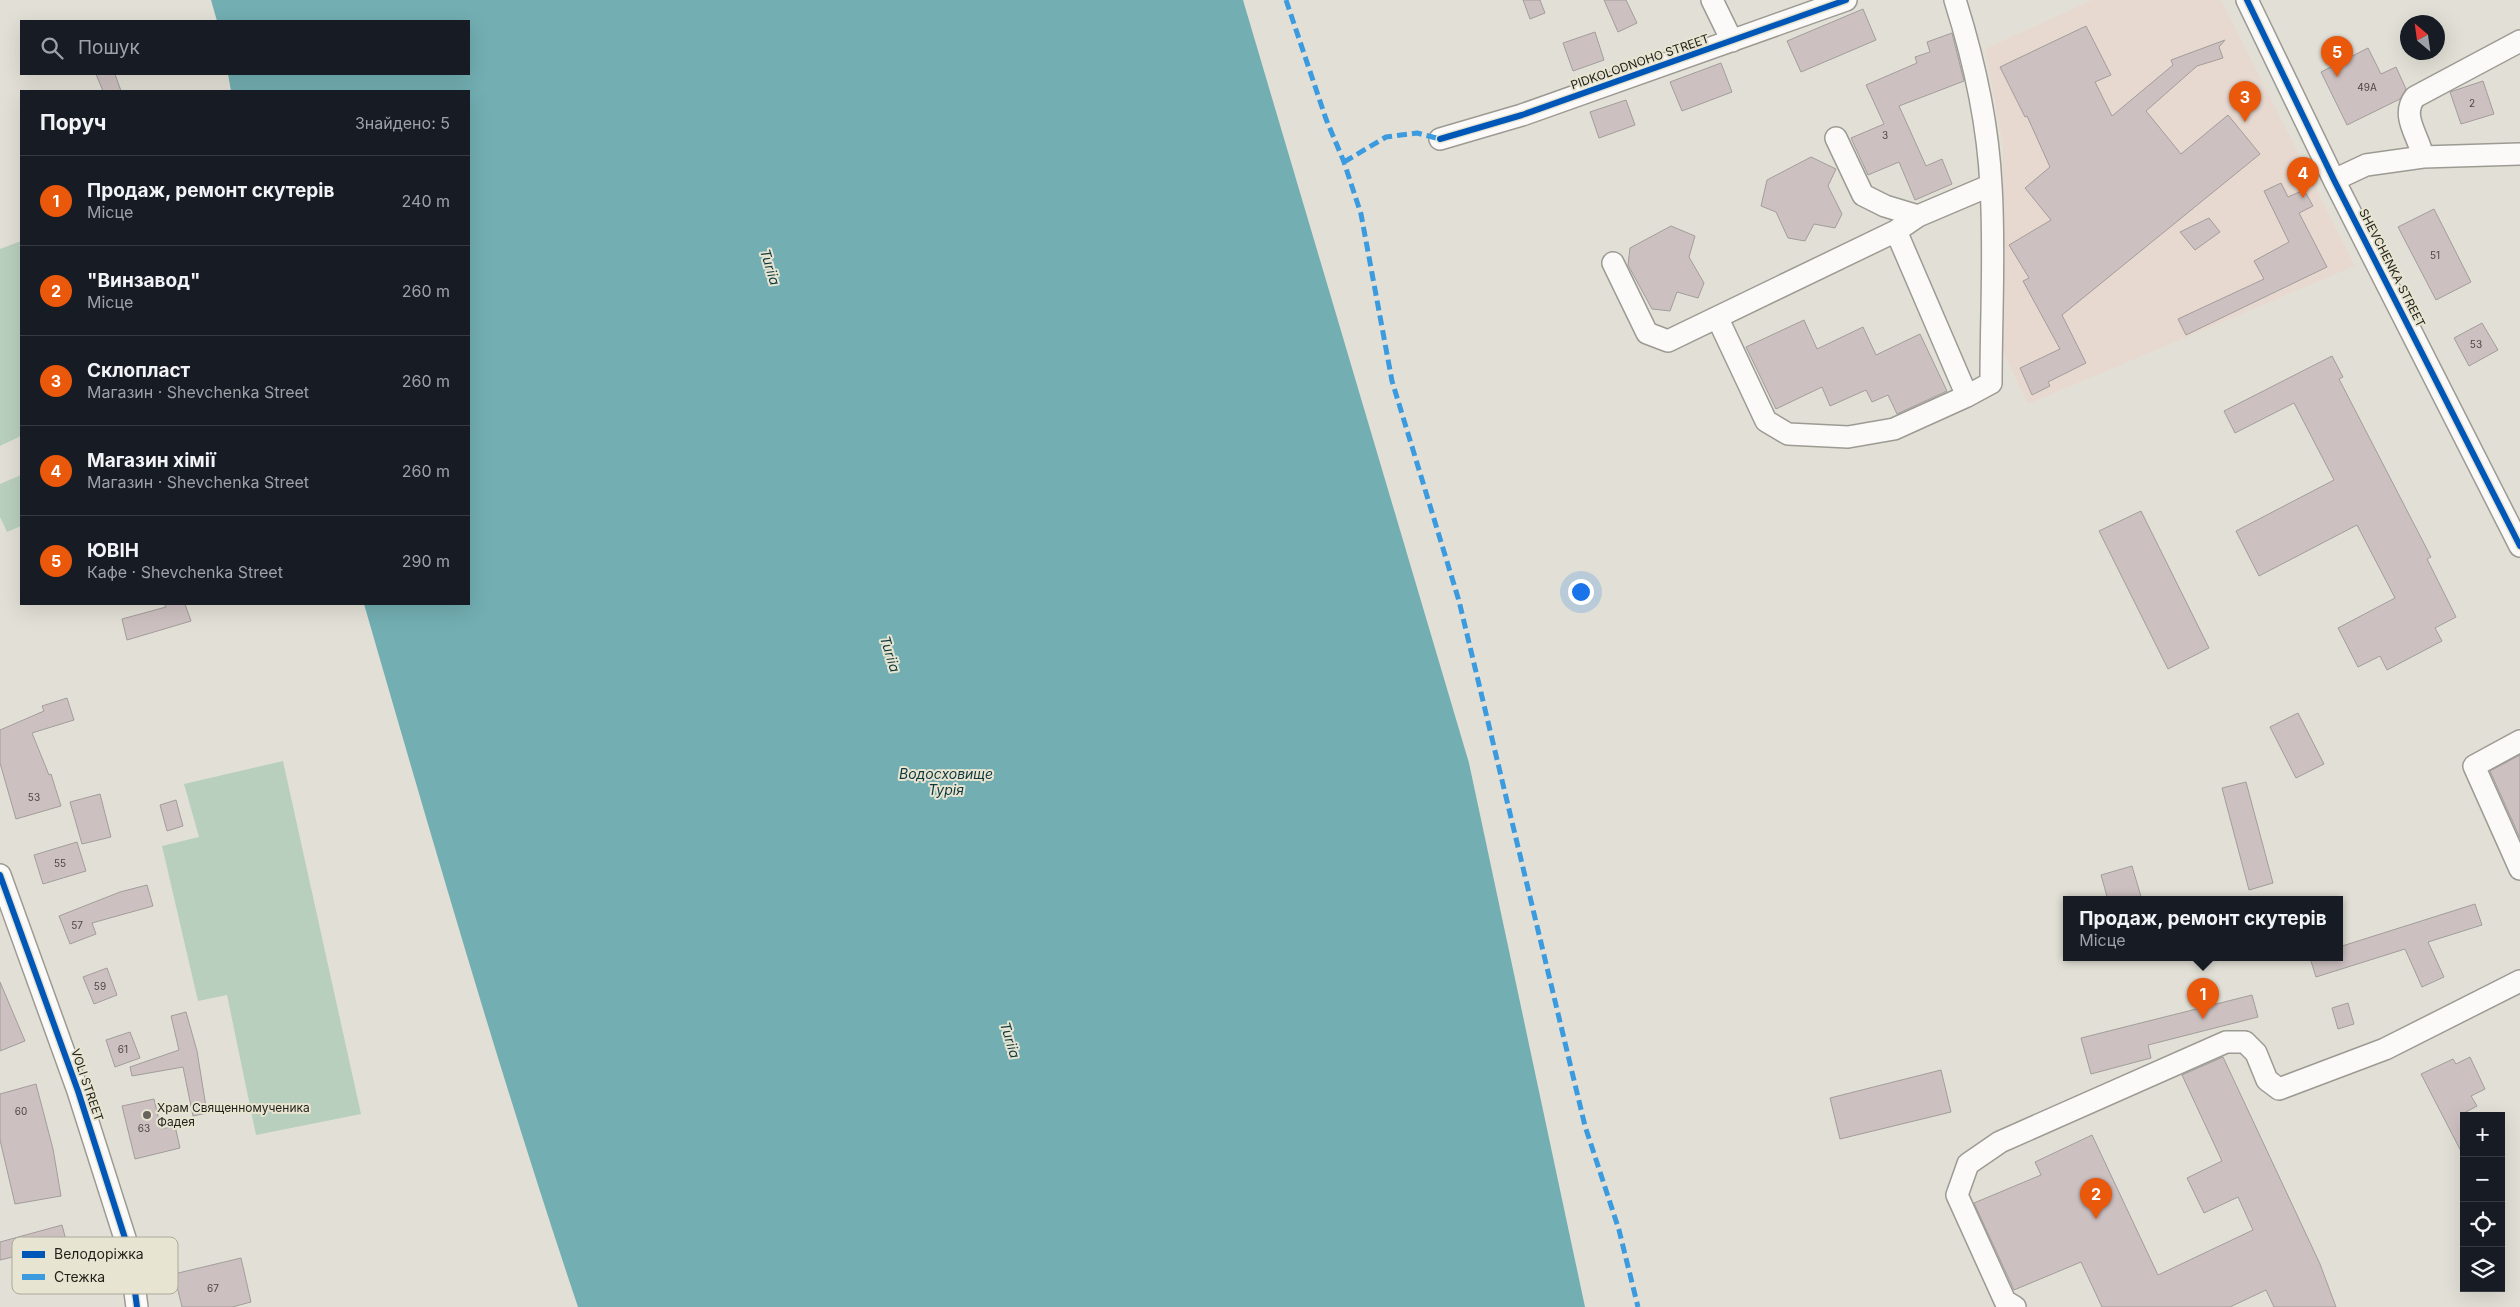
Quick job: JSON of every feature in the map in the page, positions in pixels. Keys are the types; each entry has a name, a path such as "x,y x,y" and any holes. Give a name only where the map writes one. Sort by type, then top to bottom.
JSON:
{"street":[{"path":"1712,0 1732,41"},
{"name":"PIDKOLODNOHO STREET","path":"1440,139 1522,115 1846,0"},
{"path":"1718,319 1766,421 1788,434 1848,437 1894,429 1992,383 1991,185 1980,91 1967,36 1955,0"},
{"name":"SHEVCHENKA STREET","path":"2248,0 2334,180 2520,546"},
{"path":"2423,157 2408,115 2408,105 2415,97 2520,41"},
{"path":"1836,138 1863,195 1885,206 1918,216"},
{"path":"2334,180 2366,165 2423,157 2520,154"},
{"path":"1613,263 1648,334 1668,342 1896,231 1918,216 1991,185"},
{"path":"1896,231 1967,396"},
{"path":"2520,741 2474,766 2520,868"},
{"name":"VOLI STREET","path":"0,875 81,1100 125,1237"},
{"path":"2015,1307 2005,1301 1957,1195 1968,1164 2000,1142 2226,1042 2245,1042 2256,1053 2267,1080 2279,1090 2385,1049 2520,981"},
{"name":"VOLI STREET","path":"135,1294 137,1307"}],"shaded area":[{"path":"2092,0 2221,0 2355,266 2028,404 2002,349 2003,146 1985,49"}],"green space":[{"path":"20,241 20,436 0,446 0,249"},
{"path":"20,475 20,526 7,532 0,517 0,484"},
{"path":"283,761 361,1114 256,1135 227,995 198,1001 162,846 199,837 184,784"}],"water":[{"name":"Водосховище Турія","path":"211,0 1243,0 1469,763 1585,1307 578,1307 494,1045 364,605 470,605 470,90 231,90 228,75 470,75 470,20 217,20"}],"building":[{"path":"1523,0 1540,0 1545,13 1530,19"},
{"path":"1604,0 1626,0 1637,23 1618,32"},
{"path":"1863,9 1876,40 1801,72 1787,41"},
{"path":"2086,26 2111,75 2095,82 2112,116 2173,65 2171,60 2225,40 2219,47 2223,58 2197,66 2146,111 2181,154 2228,115 2260,154 2062,315 2086,363 2048,382 2050,386 2032,395 2020,368 2060,349 2023,281 2029,278 2009,245 2051,220 2025,188 2050,167 2027,116 2025,117 2000,67"},
{"path":"1595,32 1604,60 1573,71 1563,43"},
{"path":"1952,33 1964,81 1899,106 1926,166 1942,159 1952,184 1915,200 1899,162 1868,175 1851,138 1884,124 1866,85 1917,63 1915,57 1930,52 1927,42"},
{"path":"2368,48 2381,74 2396,67 2406,89 2400,99 2347,125 2321,72"},
{"path":"1721,63 1732,92 1682,111 1670,82"},
{"path":"96,75 115,75 121,90 103,90"},
{"path":"2483,81 2494,114 2461,124 2450,92"},
{"path":"1626,100 1635,125 1599,138 1590,112"},
{"path":"1811,157 1836,169 1828,186 1842,214 1835,228 1814,224 1805,241 1788,238 1776,212 1761,206 1767,180"},
{"path":"2281,183 2288,197 2304,190 2313,206 2299,213 2327,267 2186,335 2178,319 2264,279 2254,261 2289,242 2264,191"},
{"path":"2434,209 2471,282 2436,300 2398,227"},
{"path":"2209,218 2220,232 2195,250 2180,232"},
{"path":"1671,226 1695,236 1689,257 1704,283 1698,298 1677,292 1670,311 1652,309 1628,265 1630,248"},
{"path":"1804,320 1817,349 1863,327 1876,355 1920,334 1947,391 1897,414 1888,395 1872,402 1866,390 1830,406 1822,387 1776,409 1746,347"},
{"path":"2482,323 2498,350 2469,366 2454,338"},
{"path":"2332,356 2343,377 2339,379 2431,557 2427,559 2456,617 2435,628 2442,641 2387,670 2380,656 2358,667 2338,628 2395,598 2357,525 2259,576 2236,531 2334,480 2294,403 2235,433 2224,411"},
{"path":"2141,511 2209,648 2168,669 2099,531"},
{"path":"165,605 185,605 191,621 127,640 122,619 166,607"},
{"path":"67,698 74,720 32,733 49,775 51,774 61,806 16,819 0,763 0,730 44,711 42,706"},
{"path":"2298,713 2324,764 2296,778 2270,727"},
{"path":"2520,755 2520,838 2490,771"},
{"path":"2246,782 2273,883 2249,890 2222,788"},
{"path":"100,794 111,837 82,844 70,802"},
{"path":"176,800 183,826 167,831 160,805"},
{"path":"77,842 86,871 43,884 34,855"},
{"path":"2132,866 2141,896 2107,896 2101,875"},
{"path":"147,885 153,906 92,923 96,934 70,944 59,916 120,892"},
{"path":"2475,904 2482,925 2428,942 2444,977 2422,987 2405,949 2316,977 2311,961 2343,961 2343,946"},
{"path":"107,968 117,995 94,1004 83,977"},
{"path":"0,982 25,1041 0,1051"},
{"path":"2252,995 2258,1017 2148,1045 2151,1058 2091,1074 2081,1038"},
{"path":"2348,1003 2354,1024 2338,1029 2332,1008"},
{"path":"186,1012 197,1051 207,1113 193,1116 183,1067 132,1076 130,1067 179,1050 171,1016"},
{"path":"130,1032 140,1058 115,1067 106,1040"},
{"path":"2223,1057 2320,1264 2336,1307 2274,1307 2266,1290 2230,1307 2102,1307 2081,1262 2014,1290 1974,1203 2041,1175 2035,1162 2092,1135 2158,1275 2253,1230 2238,1197 2204,1213 2187,1178 2222,1161 2182,1075"},
{"path":"2470,1057 2485,1089 2471,1096 2477,1106 2466,1112 2460,1112 2460,1149 2421,1074 2453,1059 2456,1064"},
{"path":"1941,1070 1951,1112 1840,1139 1830,1098"},
{"path":"36,1084 53,1149 61,1196 15,1204 0,1140 0,1094"},
{"path":"154,1099 161,1129 175,1126 180,1148 135,1159 122,1106"},
{"path":"62,1225 65,1237 18,1237"},
{"path":"12,1239 12,1257 0,1260 0,1242"},
{"path":"241,1258 251,1302 232,1307 182,1307 178,1290 178,1273"}],"marked path":[{"path":"1286,0 1326,119 1344,162 1361,214 1392,381 1459,601 1585,1126 1619,1230 1638,1307"},
{"path":"1344,162 1386,137 1417,133 1440,139"}],"cycle path":[{"path":"1440,139 1522,115 1846,0"},
{"path":"2247,0 2334,180 2520,546"},
{"path":"0,875 78,1091 125,1237"},
{"path":"135,1294 137,1307"}],"place":[{"name":"ЮВІН","path":"2337,77"},
{"name":"Склопласт","path":"2245,122"},
{"name":"Магазин хімії","path":"2303,198"},
{"name":"Продаж, ремонт скутерів","path":"2203,1019"},
{"name":"Храм Священномученика Фадея","path":"147,1115"},
{"name":"\"Винзавод\"","path":"2096,1219"}],"water label":[{"name":"Turiia","path":"770,267"},
{"name":"Turiia","path":"890,654"},
{"name":"Turiia","path":"1010,1040"}]}
